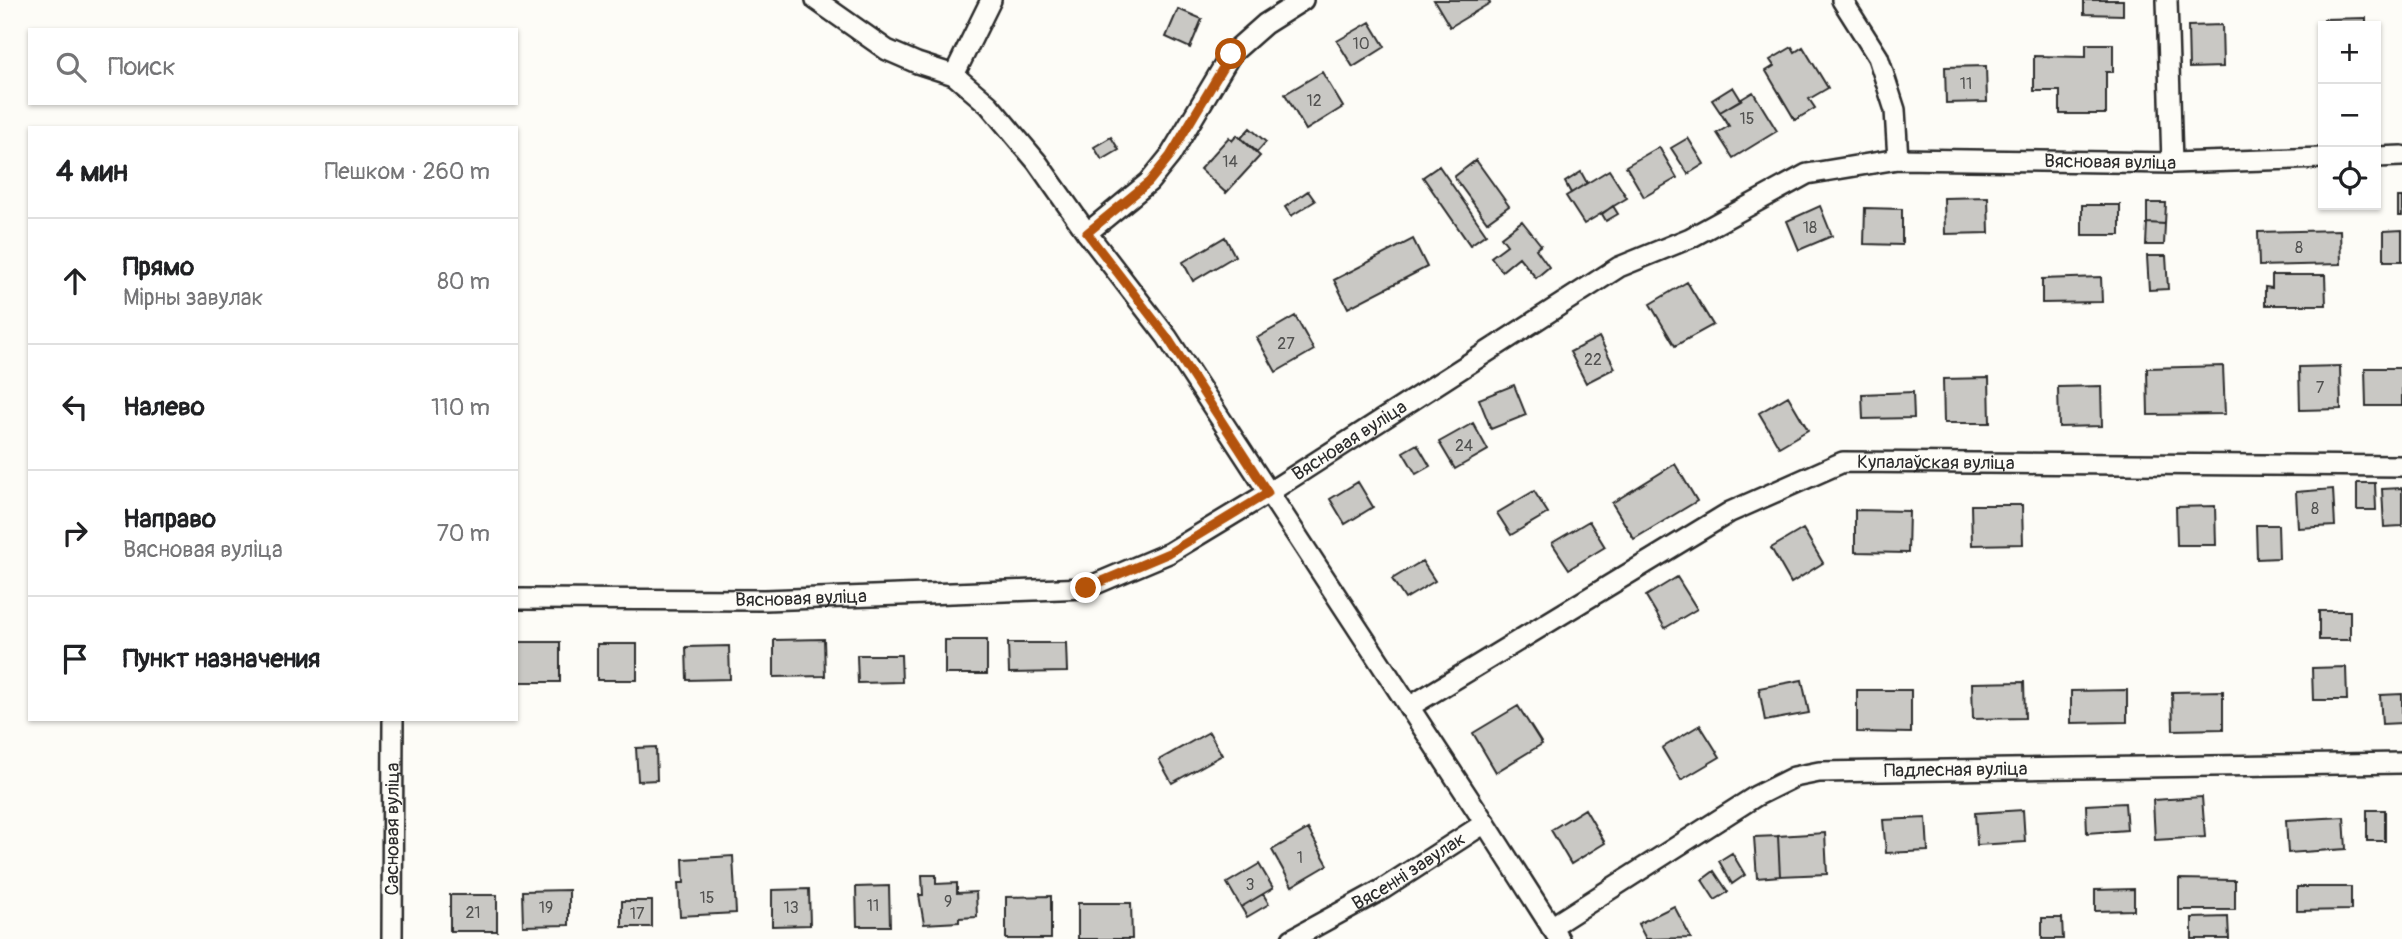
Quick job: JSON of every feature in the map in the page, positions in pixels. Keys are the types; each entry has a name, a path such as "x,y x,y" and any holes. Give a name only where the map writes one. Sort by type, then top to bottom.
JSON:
{"street":[{"path":"816,0 887,50 954,75 989,105 1029,152 1167,337 1555,933"},
{"path":"954,75 991,0"},
{"path":"1087,233 1149,182 1170,156 1231,54 1265,24 1303,0"},
{"path":"1842,0 1878,57 1895,110 1898,159"},
{"path":"2167,0 2172,163"},
{"path":"2381,157 2402,156"},
{"name":"Вясновая вуліца","path":"518,599 765,600 1086,588 1169,553 1268,493 1619,267 1690,238 1807,174 1898,159 2172,163 2318,158"},
{"name":"Купалаўская вуліца","path":"1409,707 1730,512 1843,462 2402,466"},
{"name":"Сасновая вуліца","path":"392,939 393,721"},
{"name":"Падлесная вуліца","path":"1555,933 1756,796 1794,777 1819,772 2402,763"},
{"name":"Вясенні завулак","path":"1293,939 1383,889 1485,823"}],"building":[{"path":"1434,0 1488,0 1490,3 1450,27"},
{"path":"2084,0 2123,0 2123,15 2084,14"},
{"path":"1178,9 1202,19 1190,48 1166,37"},
{"path":"2366,18 2366,21 2324,21"},
{"path":"1370,22 1385,47 1353,67 1337,41"},
{"path":"2222,25 2223,67 2189,68 2188,26"},
{"path":"2086,44 2113,44 2113,72 2106,72 2106,114 2060,114 2060,91 2034,91 2034,56 2086,57"},
{"path":"1792,47 1795,52 1803,47 1828,88 1809,99 1815,108 1795,120 1766,71 1774,66 1770,60"},
{"path":"1986,66 1987,102 1946,103 1945,67"},
{"path":"1322,72 1343,107 1306,130 1285,94"},
{"path":"1733,87 1741,100 1720,112 1712,100"},
{"path":"1753,92 1777,131 1733,158 1717,133 1729,126 1720,112"},
{"path":"1250,128 1266,142 1257,152 1241,138"},
{"path":"1237,135 1260,156 1226,193 1200,169 1229,137 1232,141"},
{"path":"1111,137 1119,150 1102,160 1094,147"},
{"path":"1688,138 1704,164 1688,174 1671,148"},
{"path":"1659,147 1677,178 1644,197 1626,166"},
{"path":"1476,160 1509,206 1487,222 1454,177"},
{"path":"1439,166 1486,234 1470,245 1423,177"},
{"path":"1609,170 1627,198 1584,224 1566,196"},
{"path":"1581,172 1587,183 1571,193 1565,182"},
{"path":"1308,191 1315,201 1291,216 1285,207"},
{"path":"1988,197 1989,233 1945,234 1944,198"},
{"path":"2398,197 2402,197 2402,216 2398,216"},
{"path":"2147,203 2166,203 2165,224 2147,223"},
{"path":"2082,205 2120,205 2120,235 2082,235"},
{"path":"1613,206 1618,214 1606,221 1602,214"},
{"path":"1820,206 1832,236 1799,250 1787,221"},
{"path":"1865,208 1902,209 1902,245 1864,244"},
{"path":"1522,221 1541,245 1536,249 1549,267 1536,278 1519,257 1502,271 1491,257 1507,245 1501,237"},
{"path":"2147,223 2165,224 2164,245 2146,245"},
{"path":"2340,230 2341,264 2259,266 2258,232"},
{"path":"2402,230 2402,261 2384,261 2384,231"},
{"path":"1225,237 1235,256 1193,281 1183,262"},
{"path":"1413,239 1427,267 1348,308 1334,280"},
{"path":"2147,256 2166,256 2168,289 2149,290"},
{"path":"2272,275 2325,275 2326,305 2265,305 2265,287 2272,288"},
{"path":"2101,277 2102,302 2042,303 2042,279"},
{"path":"1687,282 1713,325 1675,346 1650,304"},
{"path":"1295,316 1314,350 1276,372 1257,338"},
{"path":"1599,337 1615,368 1586,383 1570,352"},
{"path":"2223,366 2225,414 2148,415 2147,368"},
{"path":"2340,366 2341,409 2300,410 2299,367"},
{"path":"2365,368 2402,368 2402,406 2366,406"},
{"path":"1989,378 1990,423 1944,423 1943,379"},
{"path":"1514,385 1526,415 1491,429 1479,399"},
{"path":"2101,386 2102,426 2059,427 2058,387"},
{"path":"1913,392 1914,418 1863,419 1862,394"},
{"path":"1788,396 1808,430 1779,447 1759,413"},
{"path":"1473,423 1488,450 1455,469 1439,442"},
{"path":"1417,444 1430,466 1416,474 1403,452"},
{"path":"1675,464 1697,501 1634,539 1612,503"},
{"path":"1358,482 1373,507 1345,524 1330,499"},
{"path":"2357,483 2375,483 2376,510 2357,510"},
{"path":"2402,488 2402,526 2384,527 2382,489"},
{"path":"2333,489 2335,526 2298,528 2296,492"},
{"path":"1534,491 1548,513 1511,535 1497,513"},
{"path":"1971,505 2022,505 2023,544 1972,545"},
{"path":"2215,506 2216,545 2177,545 2176,507"},
{"path":"1855,510 1909,511 1908,553 1855,552"},
{"path":"1589,521 1605,547 1569,569 1552,543"},
{"path":"2256,525 2278,525 2279,558 2257,559"},
{"path":"1803,529 1823,563 1791,583 1771,548"},
{"path":"1422,561 1435,581 1405,599 1392,579"},
{"path":"1677,577 1697,609 1665,628 1646,596"},
{"path":"2319,611 2350,611 2350,640 2319,640"},
{"path":"824,639 825,676 774,677 774,640"},
{"path":"945,640 987,640 987,674 945,674"},
{"path":"518,642 560,642 560,682 518,682"},
{"path":"1008,643 1066,643 1067,672 1009,673"},
{"path":"597,644 637,644 637,680 597,680"},
{"path":"729,646 730,679 687,680 686,647"},
{"path":"857,655 901,655 902,682 858,683"},
{"path":"2346,667 2347,700 2313,700 2312,668"},
{"path":"1802,680 1809,713 1765,721 1759,688"},
{"path":"2024,682 2025,718 1973,719 1972,683"},
{"path":"1857,690 1911,690 1911,733 1857,732"},
{"path":"2127,690 2127,722 2071,723 2071,691"},
{"path":"2223,691 2223,729 2173,730 2172,692"},
{"path":"2402,694 2402,723 2382,724 2380,695"},
{"path":"1518,706 1542,744 1496,772 1473,733"},
{"path":"1700,725 1720,757 1681,780 1662,748"},
{"path":"1209,732 1222,755 1172,783 1159,760"},
{"path":"656,747 657,780 638,781 636,748"},
{"path":"2202,797 2205,837 2155,840 2153,800"},
{"path":"2125,803 2127,830 2087,833 2086,805"},
{"path":"1585,809 1605,843 1571,864 1551,830"},
{"path":"2023,810 2025,842 1977,845 1975,813"},
{"path":"2367,810 2385,810 2385,841 2367,841"},
{"path":"2344,817 2346,849 2288,853 2286,820"},
{"path":"1926,818 1928,851 1886,853 1883,820"},
{"path":"1308,829 1328,865 1292,886 1272,850"},
{"path":"1825,833 1827,874 1780,876 1778,836"},
{"path":"1778,836 1780,876 1757,878 1754,837"},
{"path":"1732,853 1745,875 1732,884 1719,861"},
{"path":"733,856 736,913 680,916 678,883 684,883 683,859"},
{"path":"1259,864 1273,888 1241,907 1227,883"},
{"path":"1714,871 1728,892 1715,900 1702,880"},
{"path":"922,875 936,875 936,884 957,883 957,893 976,892 977,917 959,918 959,922 924,924 919,895 923,895"},
{"path":"2179,879 2235,880 2235,910 2179,910"},
{"path":"889,886 890,926 857,926 856,887"},
{"path":"2297,887 2351,887 2351,910 2297,911"},
{"path":"809,889 810,925 772,926 772,890"},
{"path":"2134,889 2134,910 2095,911 2095,890"},
{"path":"569,890 569,925 523,926 522,891"},
{"path":"1263,894 1269,904 1247,917 1241,907"},
{"path":"450,895 497,895 497,931 450,931"},
{"path":"1051,896 1051,939 1006,939 1006,897"},
{"path":"622,901 652,901 652,927 622,927"},
{"path":"1078,903 1131,903 1132,939 1078,939"},
{"path":"1674,906 1691,938 1646,939 1638,924"},
{"path":"2228,917 2229,939 2192,939 2192,918"},
{"path":"2042,918 2062,918 2063,939 2042,939"}],"route":[{"path":"1086,588 1169,553 1268,493 1167,337 1087,233 1149,182 1170,156 1231,54"}]}
